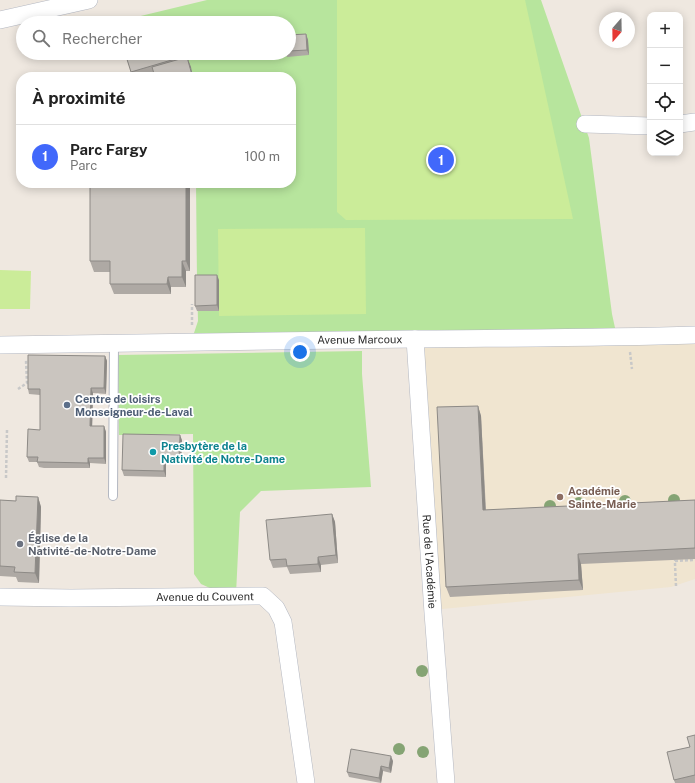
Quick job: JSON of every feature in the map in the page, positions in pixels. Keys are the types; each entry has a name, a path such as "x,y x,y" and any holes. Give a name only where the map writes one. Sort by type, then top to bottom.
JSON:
{"street":[{"path":"18,16 89,0"},
{"path":"0,20 16,16"},
{"path":"683,124 695,122"},
{"path":"585,124 647,126"},
{"name":"Avenue Marcoux","path":"0,345 415,339 629,338 695,335"},
{"name":"Rue de l'Académie","path":"415,339 446,783"},
{"name":"Avenue du Couvent","path":"0,597 71,598 262,596 276,608 283,622 306,783"}],"lane":[{"path":"113,496 114,343"}],"path":[{"path":"191,342 192,304"},
{"path":"18,389 27,383 26,345"},
{"path":"6,478 7,430"},
{"path":"676,586 675,561 695,560"}],"shaded area":[{"name":"Académie Sainte-Marie","path":"695,335 695,579 671,587 432,610 415,339"}],"green space":[{"path":"207,0 541,0 589,138 612,314 617,337 191,342 198,321 196,188 296,188 296,72 192,72 189,63 178,67 152,60 296,60 296,16 141,16"},
{"path":"337,0 525,0 573,219 346,220 337,212"},
{"path":"365,228 366,314 219,316 218,229"},
{"path":"0,270 31,271 30,309 0,309"},
{"path":"362,351 362,374 371,487 261,491 240,512 236,594 212,589 201,584 194,574 193,434 119,435 118,355"}],"building":[{"path":"306,34 307,50 296,51 296,35"},
{"path":"127,60 172,60 131,72"},
{"path":"176,60 188,60 191,72 154,72 152,67"},
{"path":"90,188 186,188 186,261 182,261 182,277 168,277 167,284 110,284 110,261 90,261"},
{"path":"195,275 217,275 217,305 195,306"},
{"name":"Centre de loisirs Monseigneur-de-Laval","path":"28,355 105,356 104,388 91,388 90,426 104,426 104,458 88,458 88,463 37,462 38,457 27,457 28,429 40,430 40,389 28,389"},
{"path":"478,406 483,510 695,500 695,548 578,554 579,580 446,587 437,407"},
{"name":"Presbytère de la Nativité de Notre-Dame","path":"123,434 180,435 179,458 164,458 164,471 122,470"},
{"name":"Église de la Nativité-de-Notre-Dame","path":"16,496 38,497 35,573 14,572 15,567 0,566 0,500 16,501"},
{"path":"332,514 336,555 318,557 318,564 287,566 286,559 270,560 266,520"},
{"path":"695,735 695,775 674,780 667,752 690,747 687,737"},
{"path":"351,749 391,756 389,768 381,766 379,778 347,772"}],"place":[{"name":"Parc Fargy","path":"441,160"},
{"name":"Centre de loisirs Monseigneur-de-Laval","path":"67,405"},
{"name":"Presbytère de la Nativité de Notre-Dame","path":"153,452"},
{"name":"Académie Sainte-Marie","path":"560,497"},
{"name":"Église de la Nativité-de-Notre-Dame","path":"20,544"}]}
